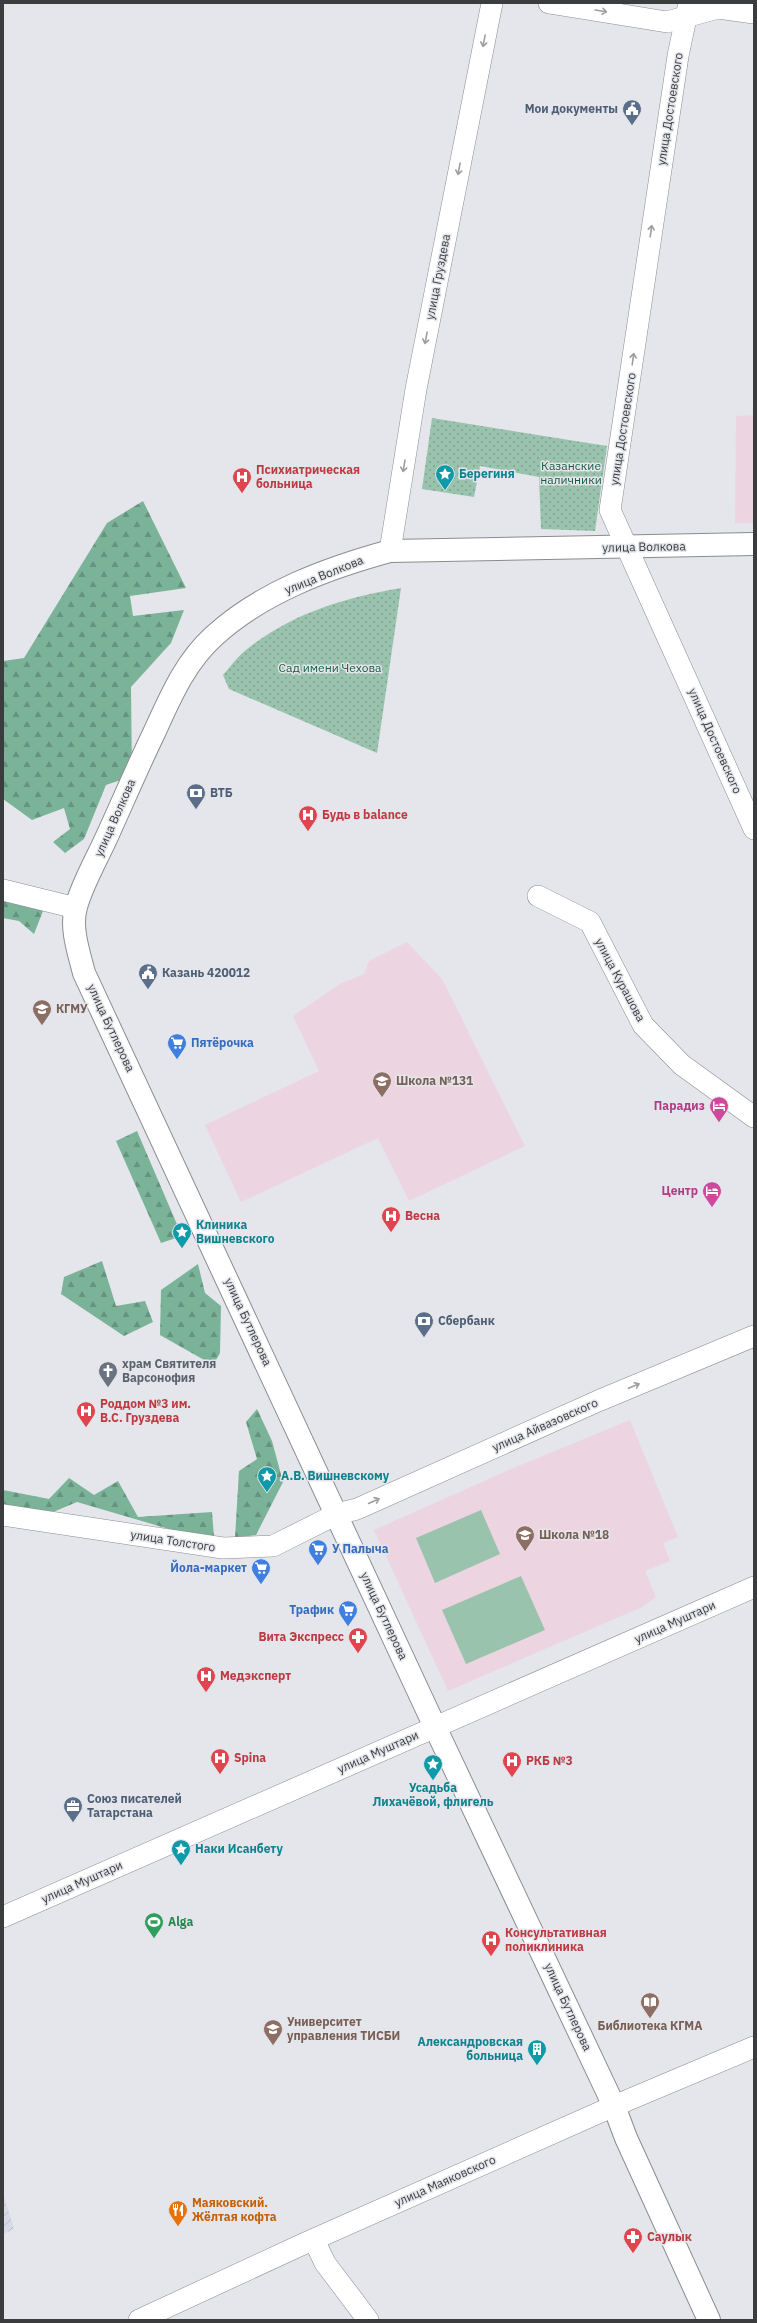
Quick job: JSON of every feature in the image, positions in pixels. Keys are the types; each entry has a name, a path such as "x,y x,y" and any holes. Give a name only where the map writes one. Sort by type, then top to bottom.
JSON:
{"main road":[{"name":"улица Волкова","path":"76,908 171,695 194,659 214,636 246,610 291,587 352,562 390,551 416,549 754,544"},
{"name":"улица Бутлерова","path":"76,908 76,938 84,973 435,1727 614,2106 626,2138 709,2320"}],"street":[{"name":"улица Груздева","path":"390,551 416,389 492,3"},
{"path":"549,3 667,22 688,9 718,8 754,13"},
{"name":"улица Достоевского","path":"688,9 678,56 610,510 626,547 644,582 754,829"},
{"path":"3,890 76,908"},
{"name":"улица Курашова","path":"538,896 590,922 643,1025 682,1065 754,1117"},
{"name":"улица Айвазовского","path":"337,1514 357,1509 598,1401 754,1336"},
{"name":"улица Толстого","path":"3,1515 223,1548 273,1546 337,1514"},
{"name":"улица Муштари","path":"3,1917 754,1587"},
{"name":"улица Маяковского","path":"139,2320 614,2106 754,2048"},
{"path":"314,2240 325,2262 368,2320"}],"shaded area":[{"path":"754,415 754,523 735,523 736,416"},
{"name":"Школа №131","path":"407,942 442,979 525,1146 409,1201 378,1138 241,1202 205,1125 319,1071 293,1016 340,984 364,974 369,961"},
{"name":"Школа №18","path":"630,1420 678,1537 663,1543 670,1561 645,1571 656,1597 642,1607 448,1691 374,1530 511,1469"},
{"path":"3,2193 14,2229 3,2234"}],"green space":[{"name":"Казанские наличники","path":"432,418 607,446 595,531 541,529 539,477 480,466 474,497 422,489"},
{"path":"143,501 186,588 130,596 133,616 184,610 171,643 131,687 132,776 106,785 84,839 65,853 53,842 70,829 64,808 32,820 3,799 3,661 24,658 107,523"},
{"name":"Сад имени Чехова","path":"401,588 377,753 229,689 223,675 231,665 246,650 282,626 319,609 339,602"},
{"path":"3,885 8,886 43,911 34,934 19,921 3,918"},
{"path":"137,1131 182,1236 161,1243 116,1141"},
{"path":"102,1261 116,1306 145,1301 153,1322 124,1336 61,1294 64,1277"},
{"path":"198,1264 205,1293 221,1306 220,1353 213,1365 160,1335 161,1290"},
{"path":"257,1409 272,1441 283,1482 256,1535 235,1538 239,1471 257,1459 246,1422"},
{"path":"69,1478 94,1495 118,1481 138,1517 212,1512 214,1537 186,1534 77,1502 46,1515 3,1507 3,1490 49,1499"},
{"path":"481,1510 500,1554 435,1583 416,1538"},
{"path":"521,1576 545,1630 466,1664 442,1610"}],"place":[{"name":"Мои документы","path":"632,126"},
{"name":"Берегиня","path":"445,491"},
{"name":"Психиатрическая больница","path":"242,494"},
{"name":"ВТБ","path":"196,810"},
{"name":"Будь в balance","path":"308,832"},
{"name":"Казань 420012","path":"148,990"},
{"name":"КГМУ","path":"42,1026"},
{"name":"Пятёрочка","path":"177,1060"},
{"name":"Школа №131","path":"382,1098"},
{"name":"Парадиз","path":"719,1123"},
{"name":"Центр","path":"712,1208"},
{"name":"Весна","path":"391,1233"},
{"name":"Клиника Вишневского","path":"182,1249"},
{"name":"Сбербанк","path":"424,1338"},
{"name":"храм Святителя Варсонофия","path":"108,1388"},
{"name":"Роддом №3 им. В.С. Груздева","path":"86,1428"},
{"name":"А.В. Вишневскому","path":"267,1493"},
{"name":"Школа №18","path":"525,1552"},
{"name":"У Палыча","path":"318,1566"},
{"name":"Йола-маркет","path":"261,1585"},
{"name":"Трафик","path":"348,1627"},
{"name":"Вита Экспресс","path":"358,1654"},
{"name":"Медэксперт","path":"206,1693"},
{"name":"Spina","path":"220,1775"},
{"name":"РКБ №3","path":"512,1778"},
{"name":"Усадьба Лихачёвой, флигель","path":"433,1781"},
{"name":"Союз писателей Татарстана","path":"73,1823"},
{"name":"Наки Исанбету","path":"181,1866"},
{"name":"Alga","path":"154,1939"},
{"name":"Консультативная поликлиника","path":"491,1957"},
{"name":"Библиотека КГМА","path":"650,2019"},
{"name":"Университет управления ТИСБИ","path":"273,2046"},
{"name":"Александровская больница","path":"537,2066"},
{"name":"Маяковский. Жёлтая кофта","path":"178,2227"},
{"name":"Саулык","path":"633,2254"}]}
